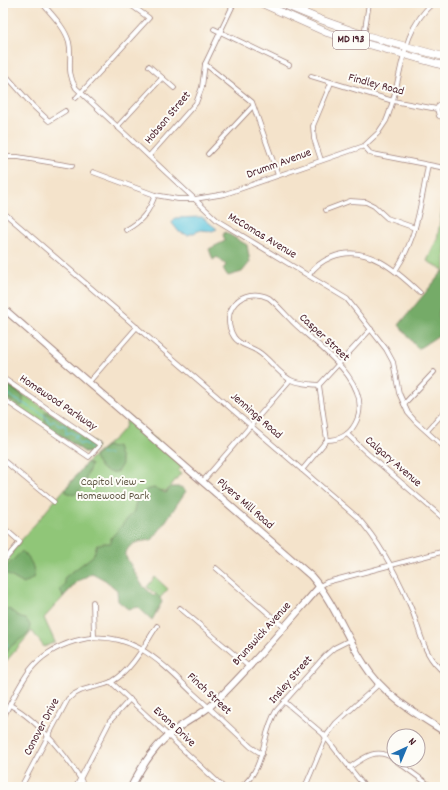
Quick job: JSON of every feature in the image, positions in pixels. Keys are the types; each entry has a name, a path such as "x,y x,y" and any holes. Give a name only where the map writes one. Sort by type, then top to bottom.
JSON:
{"main road":[{"name":"MD 193","path":"261,3 328,33 445,66"},
{"name":"MD 193","path":"280,3 319,20 364,35 445,57"}],"street":[{"name":"McComas Avenue","path":"42,3 66,34 70,50 69,71 73,83 81,93 228,228 347,299 371,329 393,362 399,393 415,421 445,448"},
{"path":"76,98 148,18 128,3"},
{"name":"Hobson Street","path":"149,156 196,104 202,87 205,64 234,3"},
{"path":"364,35 368,3"},
{"name":"Drumm Avenue","path":"93,172 155,195 178,199 195,199 225,194 364,146 383,127 389,115 406,46 417,20 433,3"},
{"path":"214,29 289,65"},
{"path":"205,64 247,97 253,106 278,175"},
{"path":"149,66 174,88"},
{"path":"3,72 33,106 49,121 65,111"},
{"name":"Findley Road","path":"311,76 393,101 437,109"},
{"path":"118,127 162,78"},
{"path":"321,160 314,139 313,126 331,83"},
{"path":"445,103 439,105 437,109 440,116 445,118"},
{"path":"208,154 253,106"},
{"path":"364,146 370,153 373,154 445,168"},
{"path":"3,157 24,157 72,166"},
{"path":"395,271 406,253 415,228 428,165"},
{"path":"126,230 139,222 147,214 155,195"},
{"path":"326,210 350,202 366,202 374,206 387,218 415,228"},
{"name":"Jennings Road","path":"3,212 138,327 362,523 384,553 417,621 426,651 437,667 445,673"},
{"path":"309,275 314,267 324,260 337,255 352,252 362,253 395,271 420,293"},
{"name":"Casper Street","path":"290,380 259,352 240,343 231,331 228,324 229,315 236,301 250,294 257,294 269,298 282,313 339,364 353,385 359,404 357,419 347,434"},
{"name":"Plyers Mill Road","path":"3,308 137,424 146,429 152,437 296,562 321,588 328,592 330,602 364,666 379,684 402,704 445,732"},
{"path":"89,382 138,327"},
{"path":"319,385 371,329"},
{"path":"404,404 434,372"},
{"name":"Homewood Parkway","path":"3,378 100,446 89,458 3,399"},
{"path":"203,480 290,380 319,385"},
{"path":"319,385 328,440"},
{"path":"427,431 445,411"},
{"path":"302,470 328,440 337,440 347,434"},
{"name":"Calgary Avenue","path":"347,434 367,454 445,520"},
{"path":"3,460 54,502"},
{"path":"3,527 20,542 3,562"},
{"name":"Brunswick Avenue","path":"131,787 145,761 168,735 209,708 327,582 445,551"},
{"path":"216,568 284,627"},
{"path":"93,602 94,637"},
{"path":"180,608 248,666"},
{"name":"Conover Drive","path":"22,787 62,708 73,695 87,687 111,682 124,672 157,626"},
{"name":"Finch Street","path":"3,718 30,670 42,658 65,644 94,637 121,640 142,648 166,666 251,747 262,754"},
{"name":"Insley Street","path":"241,787 253,775 262,754 270,721 284,701 325,656 334,648 350,640"},
{"name":"Evans Drive","path":"111,682 223,787"},
{"path":"305,787 325,737 336,723 379,684"},
{"path":"76,787 110,721 130,699"},
{"path":"284,701 325,737 365,787"},
{"path":"10,705 47,737 61,752 85,787"},
{"path":"349,768 362,758 374,753 386,754"},
{"path":"405,768 432,787"}],"green space":[{"path":"445,192 445,271 427,261 437,239"},
{"path":"225,232 247,245 250,262 242,272 228,276 223,269 226,265 217,257 213,260 209,249 225,241 223,235"},
{"path":"443,271 445,271 445,289 439,315 441,325 445,331 418,349 399,325"},
{"path":"3,382 23,396 23,405 20,406 3,395"},
{"path":"6,383 56,416 86,453 3,398 3,395 13,402 23,396"},
{"path":"45,412 56,416 95,443 97,447 90,453 86,453 45,423"},
{"name":"Capitol View – Homewood Park","path":"128,416 184,464 178,471 181,473 166,492 163,490 91,573 77,582 44,618 55,642 44,647 32,631 3,665 3,562 90,459 115,438 125,427"},
{"path":"107,446 112,448 117,446 122,464 117,472 113,473 106,471 98,464 94,457"},
{"path":"87,462 91,465 86,478 86,485 74,495 66,492 66,489"},
{"path":"171,487 181,487 186,491 152,540 135,543 129,547 125,555 142,585 154,596 156,594 162,602 152,620 138,607 128,609 118,601 117,590 105,580 92,573 77,582 63,597 60,590 65,584 64,578 93,556 97,545 111,543 111,538 134,511 136,501 146,490 154,488 166,493"},
{"path":"22,551 30,560 34,570 33,578 24,584 5,573 6,567"},
{"path":"155,577 168,589 160,598 147,587"},
{"path":"3,607 7,610 9,609 21,618 26,619 30,625 29,633 10,647 6,654 3,652"}],"water":[{"path":"202,217 217,229 212,231 201,230 188,235 179,232 172,223 175,218"}],"waterway":[{"path":"3,389 15,399 44,415 50,423 54,421 59,426 64,425 66,427 66,434 70,432 78,436 74,437 80,444 85,443 91,449"},
{"path":"101,454 109,454"},
{"path":"3,636 8,646"}]}
